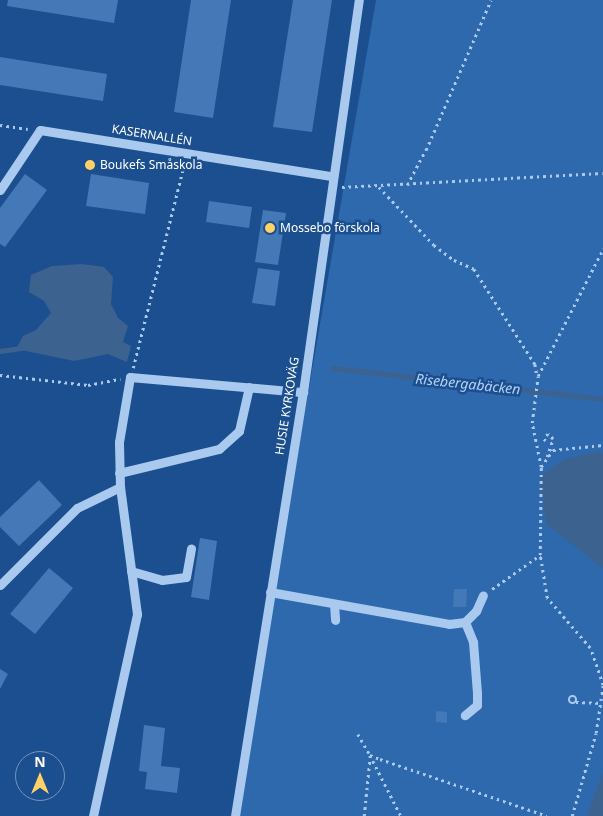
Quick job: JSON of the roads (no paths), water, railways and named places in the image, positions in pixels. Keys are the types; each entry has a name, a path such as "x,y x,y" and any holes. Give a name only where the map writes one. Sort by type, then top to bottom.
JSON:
{"street":[{"name":"HUSIE KYRKOVÄG","path":"235,816 303,392 331,176 359,0"},
{"name":"KASERNALLÉN","path":"0,190 40,130 331,176"},
{"path":"92,816 137,614 119,473 119,442 130,377 303,392"},
{"path":"119,473 219,449 239,431 249,387"},
{"path":"0,585 77,508 120,487"},
{"path":"132,571 162,580 186,577 191,548"},
{"path":"270,592 414,620 449,624 465,622 476,611 483,596"},
{"path":"334,604 335,620"},
{"path":"465,622 473,642 477,694 477,705 466,714"}],"waterway":[{"name":"Risebergabäcken","path":"0,351 21,348"},
{"name":"Risebergabäcken","path":"333,368 603,399"}],"place":[{"name":"Boukefs Småskola","path":"90,165"},
{"name":"Mossebo förskola","path":"270,228"}]}
